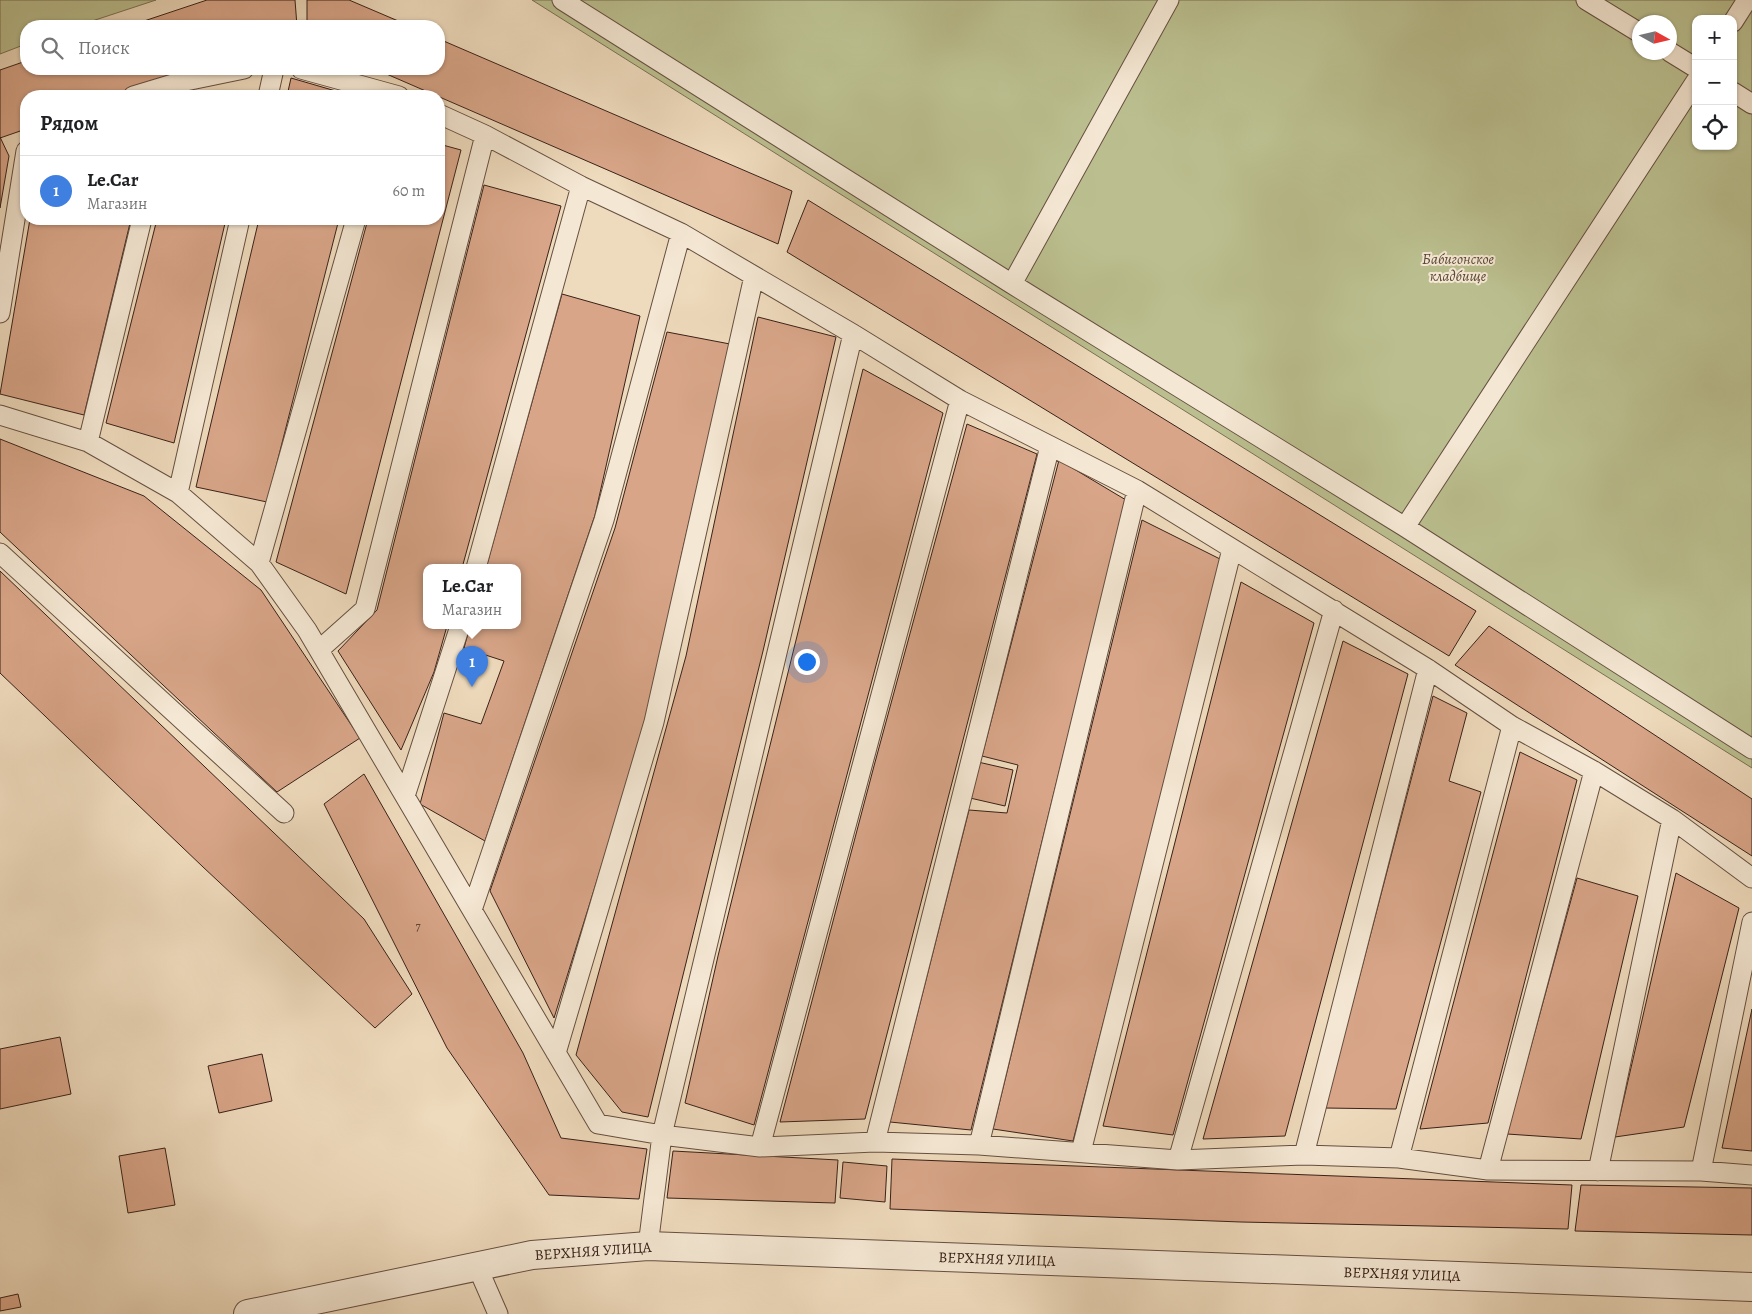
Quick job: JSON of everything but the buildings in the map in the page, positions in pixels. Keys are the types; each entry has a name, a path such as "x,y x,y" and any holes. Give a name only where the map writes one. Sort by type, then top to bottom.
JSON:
{"street":[{"name":"ВЕРХНЯЯ УЛИЦА","path":"248,1314 532,1255 648,1246 1752,1287"}],"lane":[{"path":"562,0 1012,284 1405,528 1752,749"},
{"path":"1012,284 1169,0"},
{"path":"1586,0 1632,28"},
{"path":"1737,16 1747,0"},
{"path":"1677,56 1692,66"},
{"path":"174,90 224,75"},
{"path":"269,90 273,75"},
{"path":"322,75 375,90"},
{"path":"1405,528 1692,87"},
{"path":"1737,95 1752,104"},
{"path":"445,117 485,135 581,186 681,233 853,334 960,400 1137,490 1428,669 1512,726 1594,771 1672,820 1752,878"},
{"path":"319,650 364,609 485,135"},
{"path":"477,564 581,186"},
{"path":"0,313 20,188"},
{"path":"88,442 141,225"},
{"path":"178,493 239,225"},
{"path":"259,563 354,225"},
{"path":"472,910 604,520 681,233"},
{"path":"556,1053 654,722 754,276"},
{"path":"648,1246 662,1135 853,334"},
{"path":"760,1147 960,400"},
{"path":"0,415 88,442 178,493 259,563 308,630 598,1124 662,1135 760,1147 874,1142 980,1144 1178,1160 1304,1155 1399,1158 1488,1170 1701,1171 1752,1175"},
{"path":"874,1142 1050,446"},
{"path":"980,1144 1137,490"},
{"path":"1081,1152 1232,549"},
{"path":"0,553 284,812"},
{"path":"1178,1160 1334,610"},
{"path":"405,796 459,629"},
{"path":"1304,1155 1428,669"},
{"path":"1399,1158 1512,726"},
{"path":"1488,1170 1594,771"},
{"path":"1598,1171 1672,820"},
{"path":"1701,1171 1752,922"},
{"path":"477,1266 498,1314"}],"green space":[{"path":"0,0 156,0 95,20 20,20 20,46 0,54"},
{"name":"Бабигонское кладбище","path":"532,0 1752,0 1752,768"}],"place":[{"name":"Le.Car","path":"472,687"}]}
